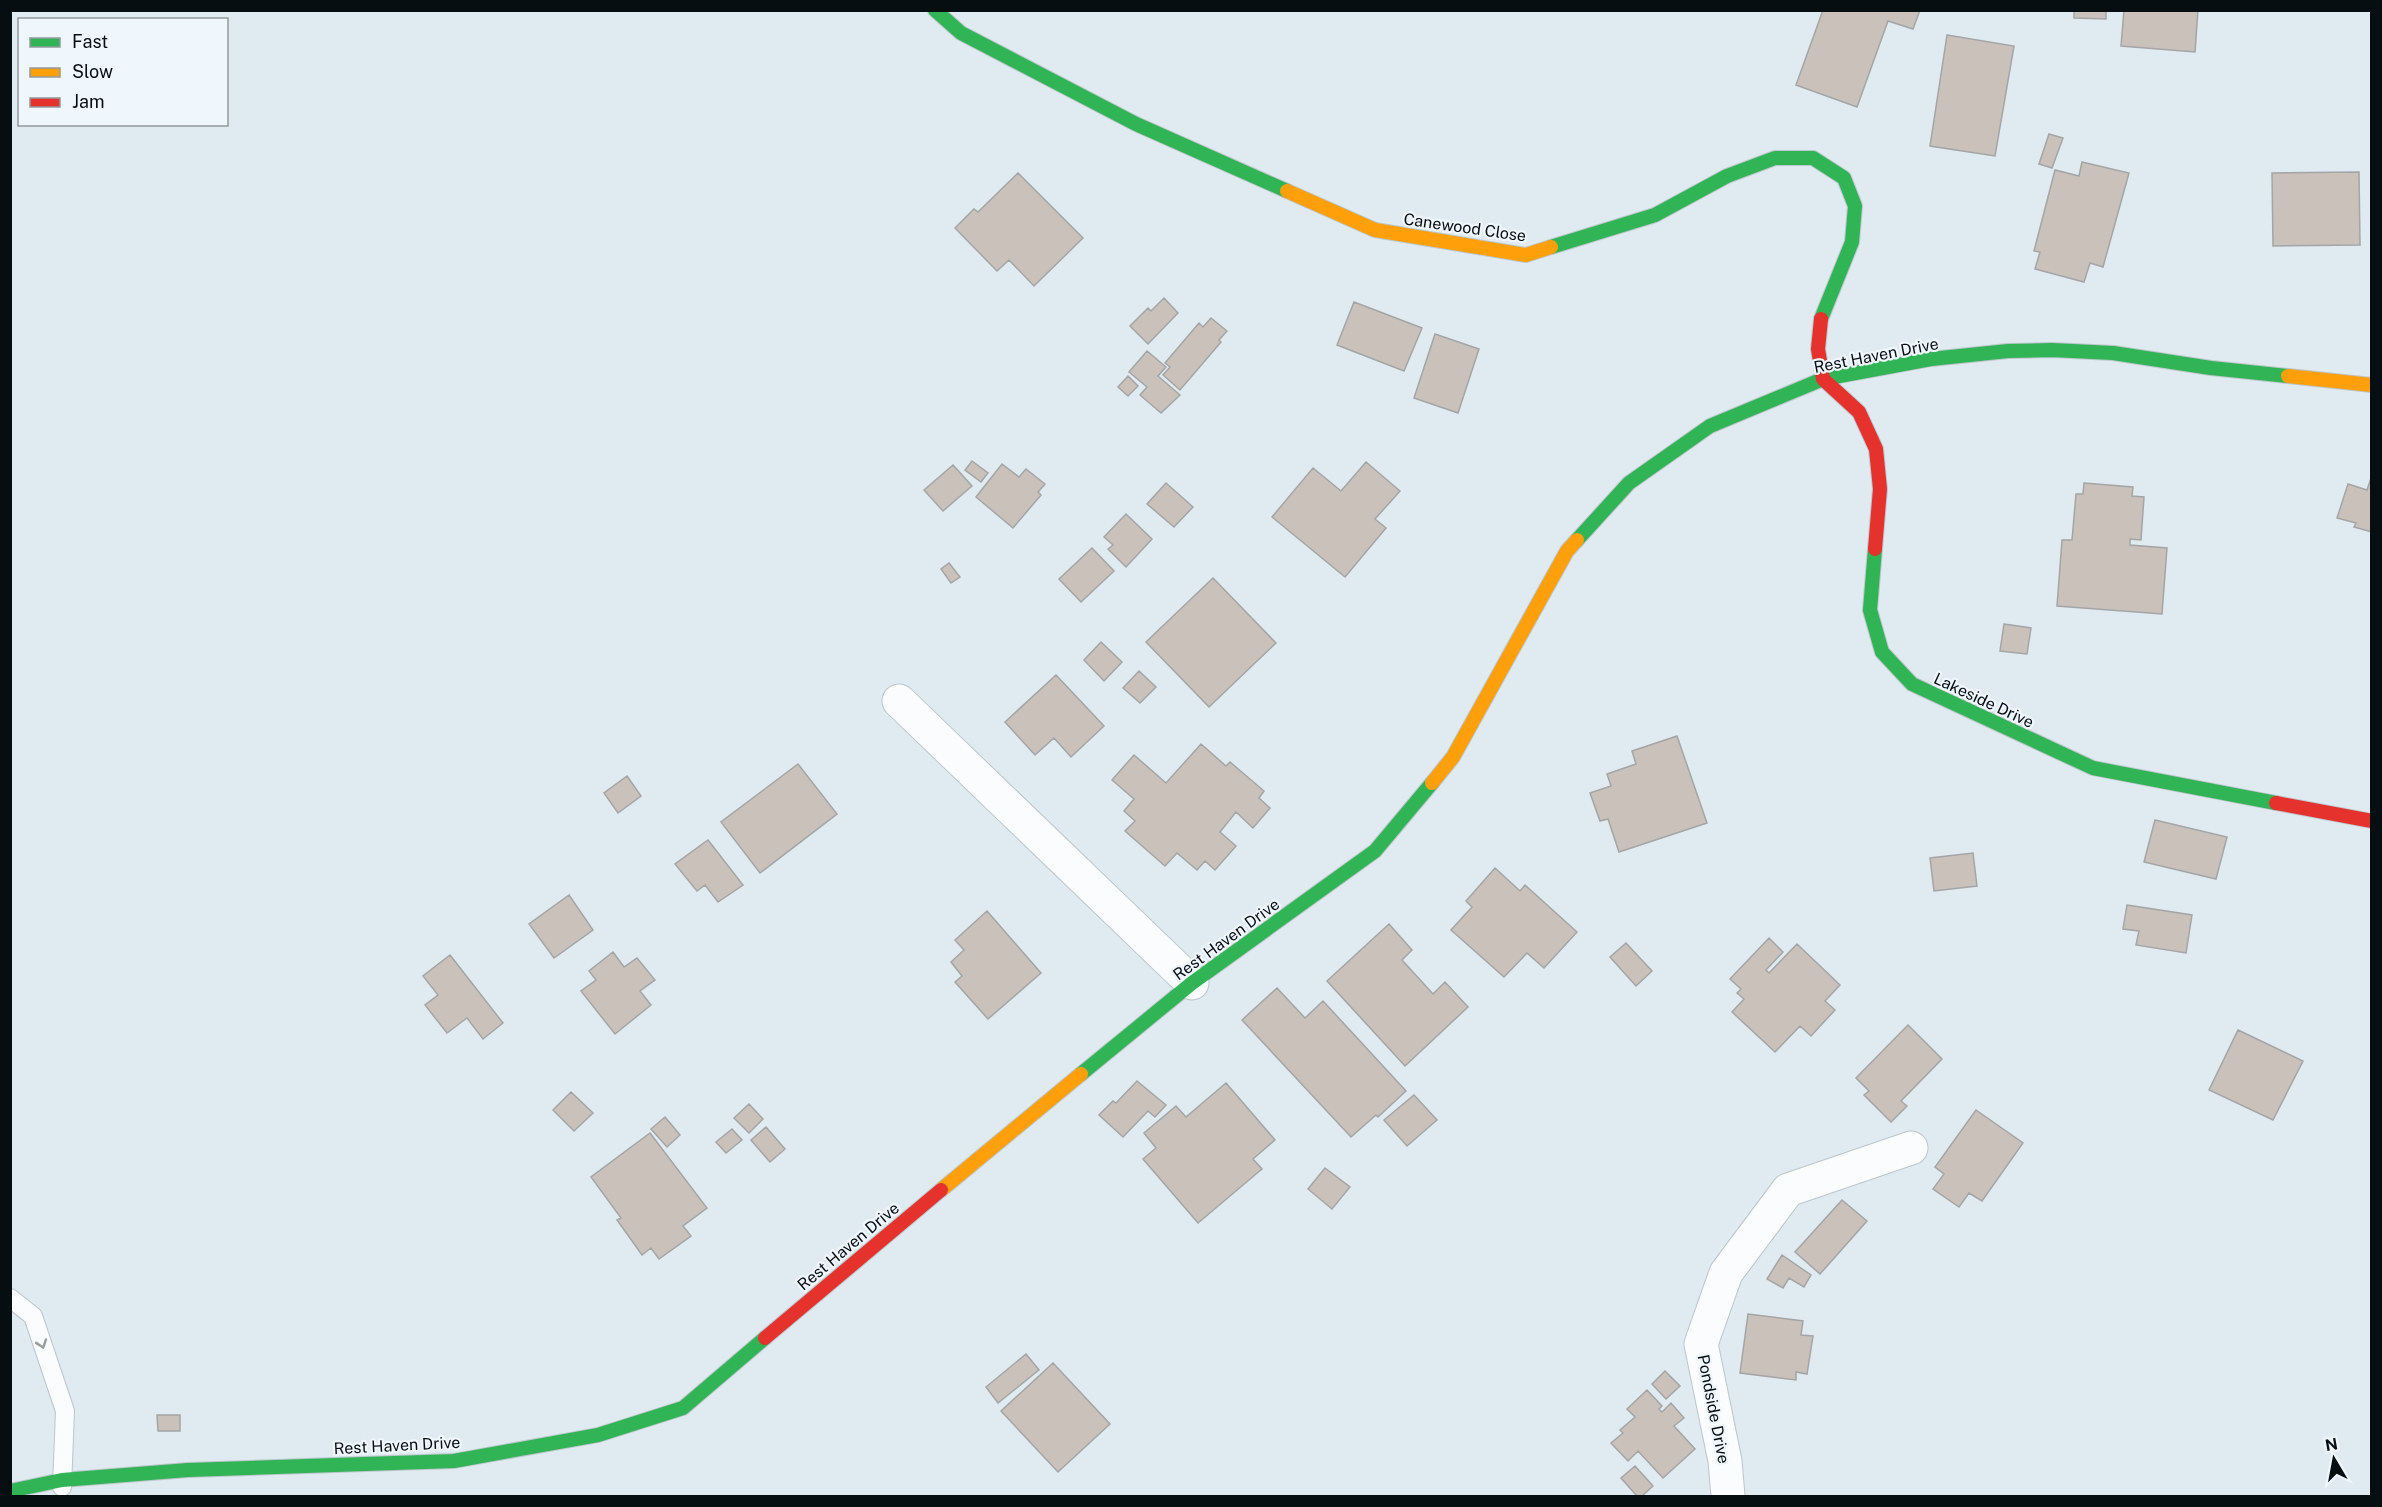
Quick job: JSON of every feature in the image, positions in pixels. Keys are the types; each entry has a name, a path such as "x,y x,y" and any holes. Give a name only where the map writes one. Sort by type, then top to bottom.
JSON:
{"street":[{"name":"Canewood Close","path":"935,10 961,33 1136,124 1375,230 1526,255 1655,215 1727,176 1774,158 1813,158 1844,178 1855,206 1852,242 1821,314 1818,349 1823,379"},
{"name":"Rest Haven Drive","path":"10,1491 62,1489 188,1470 454,1461 598,1435 682,1408 872,1246 1192,983 1375,851 1453,757 1567,551 1629,483 1710,426 1823,379 1931,360 2008,351 2052,350 2113,353 2211,368 2372,385"},
{"name":"Lakeside Drive","path":"1823,379 1859,412 1876,449 1880,489 1870,610 1882,652 1912,684 2093,768 2372,821"},
{"path":"899,701 1192,983"},
{"name":"Pondside Drive","path":"1728,1497 1725,1461 1701,1344 1726,1273 1788,1190 1911,1148"}],"lane":[{"path":"10,1298 33,1316 65,1411 62,1489"}],"building":[{"path":"1823,10 1920,10 1913,29 1888,21 1857,107 1796,85"},
{"path":"2074,10 2106,10 2106,19 2074,18"},
{"path":"2124,10 2198,10 2195,52 2121,46"},
{"path":"1947,35 2014,46 1995,156 1930,146"},
{"path":"2049,134 2063,138 2052,168 2039,164"},
{"path":"2082,162 2129,173 2103,267 2090,263 2084,282 2035,269 2040,252 2034,251 2055,170 2079,176"},
{"path":"2359,172 2360,245 2273,246 2272,173"},
{"path":"1018,173 1083,238 1034,286 1009,260 997,271 955,228 974,209 978,212"},
{"path":"1164,298 1178,313 1148,344 1130,326 1148,308 1151,311"},
{"path":"1354,302 1422,328 1404,371 1337,345"},
{"path":"1211,318 1227,331 1219,340 1221,342 1180,390 1163,375 1170,367 1165,363 1199,323 1203,327"},
{"path":"1435,334 1479,349 1458,413 1414,398"},
{"path":"1147,351 1166,367 1158,376 1180,395 1161,413 1140,395 1147,387 1129,372"},
{"path":"1128,376 1138,386 1128,396 1118,387"},
{"path":"972,461 988,473 981,482 965,470"},
{"path":"1366,462 1400,491 1375,519 1386,528 1345,577 1272,517 1313,468 1341,491"},
{"path":"1002,464 1019,477 1026,469 1045,484 1038,492 1041,495 1013,528 976,497"},
{"path":"953,465 972,486 943,511 924,490"},
{"path":"2372,475 2372,532 2354,527 2356,523 2337,518 2348,484 2367,490"},
{"path":"1166,483 1193,507 1174,527 1147,504"},
{"path":"2084,483 2133,487 2132,496 2144,497 2141,540 2130,539 2130,545 2167,548 2162,614 2057,606 2062,540 2072,540 2076,494 2083,494"},
{"path":"1126,514 1152,539 1126,567 1108,549 1113,545 1104,537"},
{"path":"1092,548 1114,571 1081,602 1059,579"},
{"path":"949,563 960,577 951,583 941,569"},
{"path":"1213,578 1276,643 1209,707 1146,642"},
{"path":"2004,624 2031,628 2027,654 2000,651"},
{"path":"1101,642 1122,662 1104,681 1084,660"},
{"path":"1139,671 1156,687 1140,703 1123,688"},
{"path":"1056,675 1104,726 1071,757 1054,738 1035,755 1005,722"},
{"path":"1677,736 1707,823 1619,852 1608,819 1600,821 1590,793 1611,786 1607,774 1636,764 1632,751"},
{"path":"1201,744 1226,766 1230,762 1264,791 1259,798 1270,808 1253,828 1236,812 1220,832 1236,846 1215,870 1205,861 1197,870 1177,853 1165,866 1125,831 1135,821 1124,811 1134,799 1112,780 1134,755 1166,783"},
{"path":"798,764 837,814 760,873 721,822"},
{"path":"627,776 641,796 618,813 604,793"},
{"path":"2155,820 2227,837 2216,879 2144,862"},
{"path":"708,840 743,885 718,902 705,885 697,891 675,864"},
{"path":"1973,853 1977,886 1934,891 1930,858"},
{"path":"1495,868 1520,891 1525,885 1577,932 1544,968 1527,953 1504,977 1451,930 1472,907 1466,901"},
{"path":"569,895 593,930 554,958 529,924"},
{"path":"2127,905 2192,915 2186,953 2136,945 2139,931 2123,929"},
{"path":"987,911 1041,973 988,1019 955,982 962,976 951,962 964,950 955,940"},
{"path":"1389,924 1412,950 1402,960 1433,994 1445,982 1468,1007 1405,1066 1327,981"},
{"path":"1769,938 1783,952 1766,970 1769,973 1797,944 1840,985 1825,1001 1835,1010 1811,1036 1800,1026 1775,1052 1732,1012 1744,999 1737,993 1741,989 1730,979"},
{"path":"1626,943 1652,971 1636,986 1610,957"},
{"path":"613,952 624,967 637,958 655,980 640,991 651,1005 615,1034 581,991 596,980 589,971"},
{"path":"450,955 503,1023 483,1039 467,1018 447,1033 425,1005 438,995 423,976"},
{"path":"1277,988 1305,1018 1323,1001 1406,1091 1378,1117 1376,1115 1351,1137 1242,1020"},
{"path":"1908,1025 1942,1059 1901,1101 1907,1106 1891,1122 1864,1095 1869,1091 1856,1078"},
{"path":"2238,1030 2303,1061 2273,1120 2209,1090"},
{"path":"1137,1081 1166,1105 1155,1117 1148,1111 1123,1137 1099,1115 1113,1101 1116,1103"},
{"path":"1226,1083 1275,1140 1253,1159 1262,1169 1198,1223 1143,1159 1156,1148 1144,1133 1176,1106 1186,1117"},
{"path":"571,1092 593,1113 574,1131 553,1110"},
{"path":"1414,1095 1437,1120 1407,1146 1384,1120"},
{"path":"749,1104 763,1119 749,1133 734,1118"},
{"path":"1976,1110 2023,1143 1982,1201 1969,1193 1959,1207 1933,1189 1944,1174 1935,1167"},
{"path":"665,1117 680,1135 667,1147 651,1129"},
{"path":"766,1127 785,1149 770,1162 751,1140"},
{"path":"732,1129 742,1140 726,1153 716,1142"},
{"path":"650,1133 707,1208 683,1226 691,1236 659,1259 651,1248 642,1255 617,1220 621,1218 591,1177"},
{"path":"1325,1168 1350,1187 1332,1209 1308,1189"},
{"path":"1842,1200 1867,1221 1820,1274 1795,1252"},
{"path":"1782,1255 1811,1275 1804,1287 1789,1278 1783,1288 1767,1279"},
{"path":"1748,1314 1803,1321 1801,1335 1813,1336 1807,1374 1796,1372 1796,1380 1740,1373"},
{"path":"1026,1354 1039,1370 998,1403 986,1387"},
{"path":"1053,1363 1110,1424 1058,1472 1001,1411"},
{"path":"1665,1371 1680,1386 1666,1399 1652,1384"},
{"path":"1647,1390 1662,1406 1659,1409 1662,1412 1671,1403 1684,1418 1674,1426 1695,1449 1663,1478 1638,1451 1628,1461 1611,1443 1623,1433 1620,1430 1635,1417 1627,1409"},
{"path":"157,1415 180,1415 180,1431 158,1431"},
{"path":"1635,1466 1653,1486 1642,1496 1637,1496 1621,1478"}],"traffic: fast":[{"path":"935,10 961,33 1136,124 1287,191"},
{"path":"1551,247 1655,215 1727,176 1775,158 1813,158 1844,178 1855,206 1852,242 1821,319"},
{"path":"1577,540 1629,483 1710,426 1823,379 1931,359 2008,351 2052,350 2113,353 2211,368 2288,376"},
{"path":"1875,549 1870,610 1882,652 1912,684 2093,768 2276,803"},
{"path":"1081,1074 1192,983 1375,851 1432,783"},
{"path":"10,1491 62,1480 188,1470 454,1461 598,1435 683,1408 765,1338"}],"traffic: slow":[{"path":"1287,191 1375,230 1526,255 1551,247"},
{"path":"2288,376 2372,385"},
{"path":"1432,783 1453,757 1567,551 1577,540"},
{"path":"941,1190 1081,1074"}],"traffic: jam":[{"path":"1821,319 1818,349 1823,379 1859,412 1876,449 1880,489 1875,549"},
{"path":"2276,803 2372,821"},
{"path":"765,1338 941,1190"}]}
